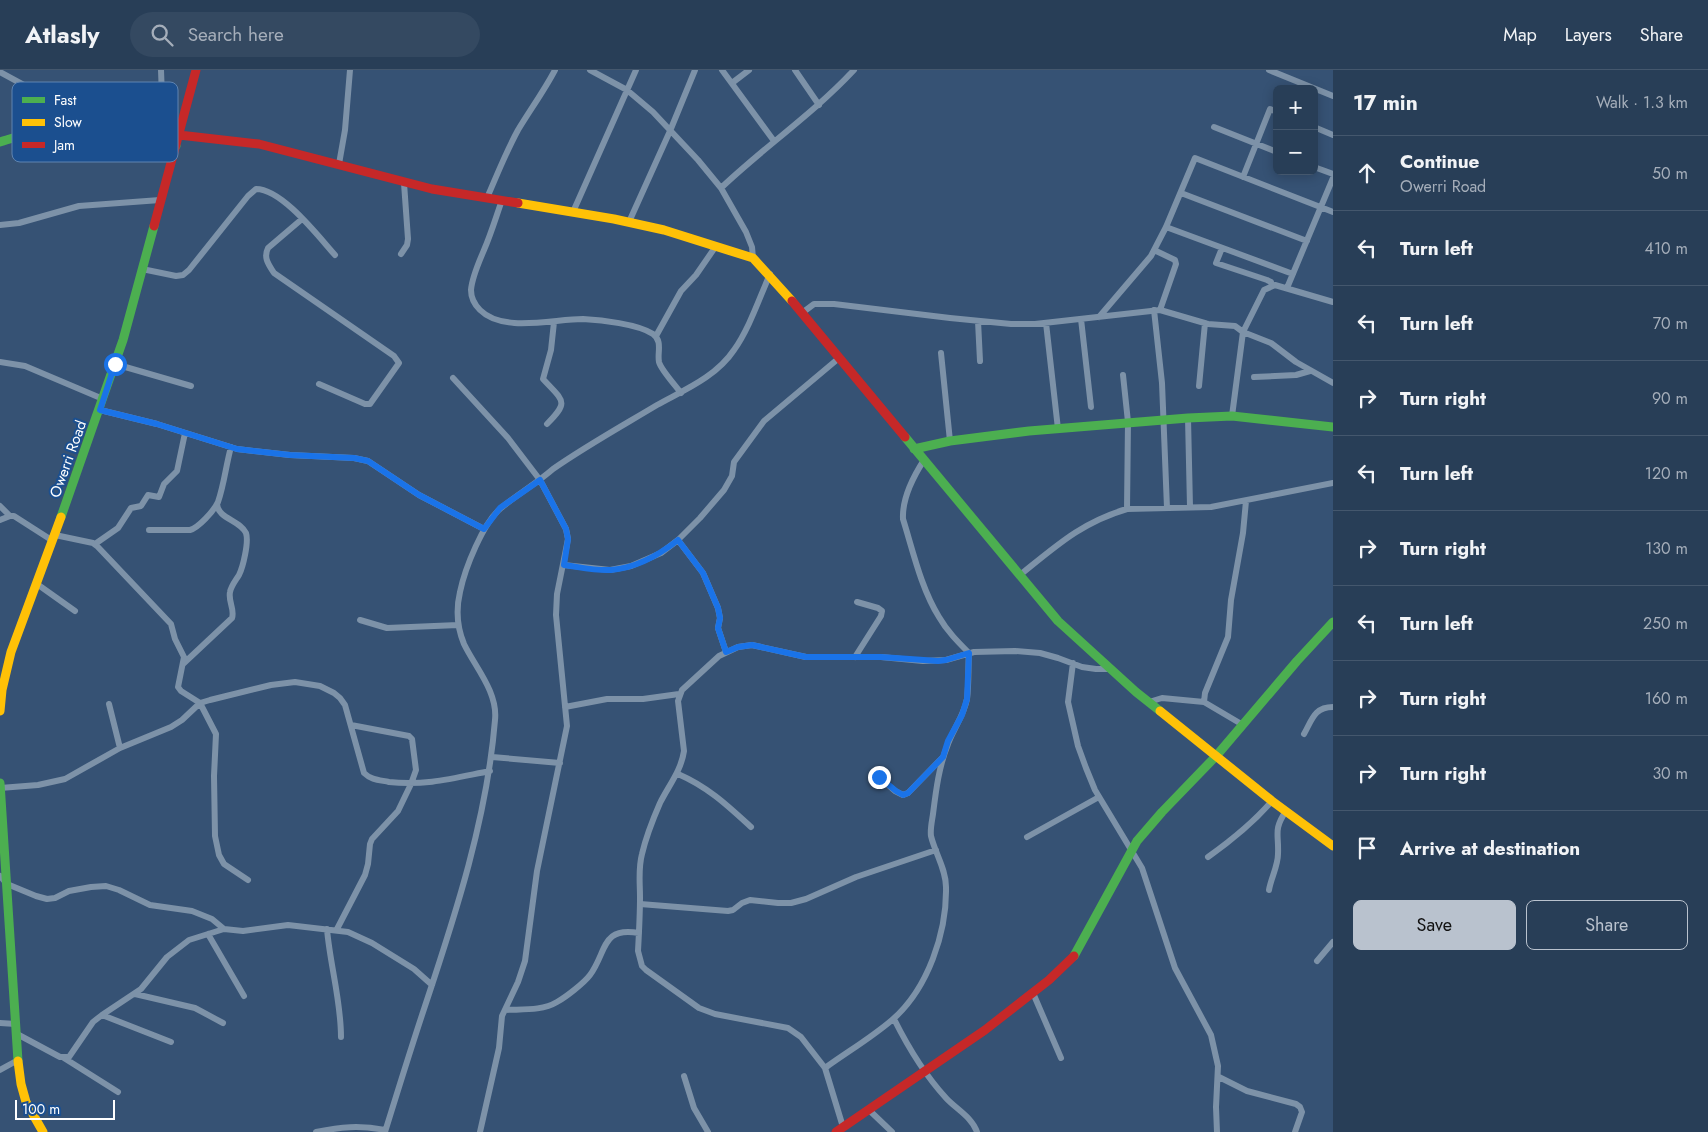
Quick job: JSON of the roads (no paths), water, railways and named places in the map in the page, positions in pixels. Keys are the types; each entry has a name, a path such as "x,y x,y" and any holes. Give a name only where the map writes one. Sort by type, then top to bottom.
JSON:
{"main road":[{"name":"Owerri Road","path":"178,139 196,70"},
{"path":"179,135 259,144 404,183 629,222 664,230 753,258 770,274 1058,621 1109,669 1149,702 1272,801 1333,846"},
{"name":"Owerri Road","path":"0,711 7,666 115,364 171,162"},
{"path":"914,448 950,441 1058,428 1163,419 1232,416 1333,427"},
{"path":"840,1130 967,1044 1034,993 1064,967 1073,957 1131,850 1162,812 1243,725 1333,622"},
{"path":"0,783 18,1060 21,1084 26,1102 43,1132"}],"street":[{"path":"339,164 345,130 350,70"},
{"path":"487,198 519,128 544,91 555,70"},
{"path":"590,70 626,90 653,112 698,160 721,188 746,232 752,247 753,258"},
{"path":"573,212 636,70"},
{"path":"629,222 695,70"},
{"path":"722,70 774,141"},
{"path":"732,83 749,70"},
{"path":"795,70 819,105"},
{"path":"721,188 774,141 819,105 854,70"},
{"path":"1269,70 1333,96"},
{"path":"0,72 18,82"},
{"path":"1243,177 1270,109 1273,110"},
{"path":"1214,127 1273,150"},
{"path":"1318,129 1333,135"},
{"path":"1099,317 1115,296 1140,270 1154,250 1166,227 1195,158 1333,212"},
{"path":"1287,288 1333,176 1318,169"},
{"path":"401,254 407,245 408,239 404,183"},
{"path":"142,268 176,276 183,275 248,196 256,189 262,189 285,202 335,255"},
{"path":"1181,193 1307,240"},
{"path":"0,226 19,223 78,206 160,200"},
{"path":"502,200 475,272 471,290 474,304 491,319 501,321 519,323 583,319 618,323 652,333 658,340 659,363 681,393"},
{"path":"302,219 268,248 266,253 267,261 274,273 398,360 398,363 370,404 365,404 319,384"},
{"path":"1166,227 1293,274"},
{"path":"656,336 681,292 696,275 716,246"},
{"path":"1222,248 1216,263 1267,280 1271,282 1272,286"},
{"path":"1154,250 1172,258 1176,264 1157,310 1167,508"},
{"path":"316,1132 344,1126 366,1126 385,1131 465,883 490,771 496,716 491,693 464,643 458,626 460,591 484,529 500,508 553,469 707,376 734,351 770,274"},
{"path":"1232,416 1243,332 1264,290 1275,285 1333,302"},
{"path":"802,313 814,304 834,304 1011,324 1046,323 1157,310 1205,324 1235,326 1243,332 1271,343 1310,371 1333,382"},
{"path":"1081,319 1091,407"},
{"path":"978,321 980,361"},
{"path":"547,424 560,411 562,405 561,400 543,379 552,350 554,322"},
{"path":"1046,323 1058,428"},
{"path":"1199,386 1205,324"},
{"path":"941,353 950,441"},
{"path":"564,565 610,570 630,566 661,553 678,540 700,518 724,490 732,476 734,462 764,421 838,358"},
{"path":"0,362 26,366 103,399"},
{"path":"115,364 191,386"},
{"path":"1254,376 1296,375 1310,371"},
{"path":"1122,374 1128,422 1127,508"},
{"path":"453,378 508,438 540,480 566,529 568,539 557,594 556,615 567,726 537,871 525,961 505,1010 500,1029 499,1048 480,1132"},
{"path":"100,410 157,424 230,447 290,455 354,458 368,461 419,495 484,529"},
{"path":"1188,418 1190,507"},
{"path":"96,544 113,533 131,508 141,506 148,495 159,497 164,484 177,471 185,433"},
{"path":"149,530 196,529 217,504 230,447"},
{"path":"825,1068 894,1019 914,996 933,960 944,920 946,885 931,834 932,822 943,757 967,699 969,653 950,634 938,616 925,588 903,519 905,501 913,477 924,460"},
{"path":"1020,575 1058,544 1088,523 1127,508 1211,507 1333,484"},
{"path":"1204,702 1205,692 1228,637 1231,600 1243,533 1246,501"},
{"path":"183,664 232,618 234,613 230,591 240,572 245,552 246,534 242,528 221,513 217,504"},
{"path":"0,506 10,516 54,538 96,544 171,624 175,639 184,657 178,687 200,703 216,734 214,776 215,836 219,855 230,868 248,880"},
{"path":"0,520 10,516"},
{"path":"678,540 703,573 718,608 720,618 718,628 726,652"},
{"path":"37,584 75,612"},
{"path":"855,658 881,616 882,611 878,608 856,602"},
{"path":"360,620 387,628 458,626"},
{"path":"840,1130 825,1068 801,1037 788,1028 715,1014 699,1008 689,1003 642,966 638,951 640,904 638,870 660,803 678,774 681,765 684,751 678,701 679,694 719,656 738,647 752,645 806,657 938,661 985,650 1040,653 1073,663 1082,668 1109,669"},
{"path":"1073,663 1068,702 1080,754 1099,797 1146,877 1175,968 1211,1034 1217,1056 1219,1076 1216,1107 1217,1132"},
{"path":"0,788 38,785 65,779 120,748 171,727 182,720 200,703 271,685 295,682 320,686 340,698 345,705 364,773 368,777 375,780 411,784 430,783 490,771"},
{"path":"565,707 607,699 643,699 679,694"},
{"path":"1149,702 1162,698 1204,702 1243,725"},
{"path":"109,704 120,748"},
{"path":"1304,734 1321,708 1333,707"},
{"path":"337,929 365,875 372,839 398,812 416,770 412,740 409,736 351,725"},
{"path":"492,756 560,763"},
{"path":"879,777 903,795 908,793 943,757"},
{"path":"678,774 698,783 722,800 751,827"},
{"path":"1027,837 1099,797"},
{"path":"1208,857 1259,817 1272,801"},
{"path":"1269,890 1278,855 1277,830 1279,821 1286,811"},
{"path":"640,904 733,910 750,900 778,904 791,903 806,899 856,877 936,850"},
{"path":"0,876 7,884 47,899 55,898 69,891 106,886 150,905 192,911 212,919 224,929"},
{"path":"64,1058 69,1057 93,1022 142,989 167,957 188,940 224,929 243,931 280,925 337,929 372,943 414,970 432,985"},
{"path":"327,929 331,965 338,992 341,1015 341,1037"},
{"path":"505,1010 544,1007 558,1002 590,975 606,944 614,934 621,931 639,933"},
{"path":"208,934 244,996"},
{"path":"1317,961 1333,942"},
{"path":"1034,993 1061,1058"},
{"path":"135,994 195,1008 223,1023"},
{"path":"102,1015 171,1042"},
{"path":"894,1019 925,1072 945,1097 971,1121 977,1132"},
{"path":"0,1023 16,1024"},
{"path":"17,1034 64,1058 118,1092"},
{"path":"0,1070 18,1060"},
{"path":"684,1076 694,1108 708,1132"},
{"path":"1219,1076 1247,1091 1296,1104 1302,1112 1295,1132"},
{"path":"869,1110 892,1132"}]}
